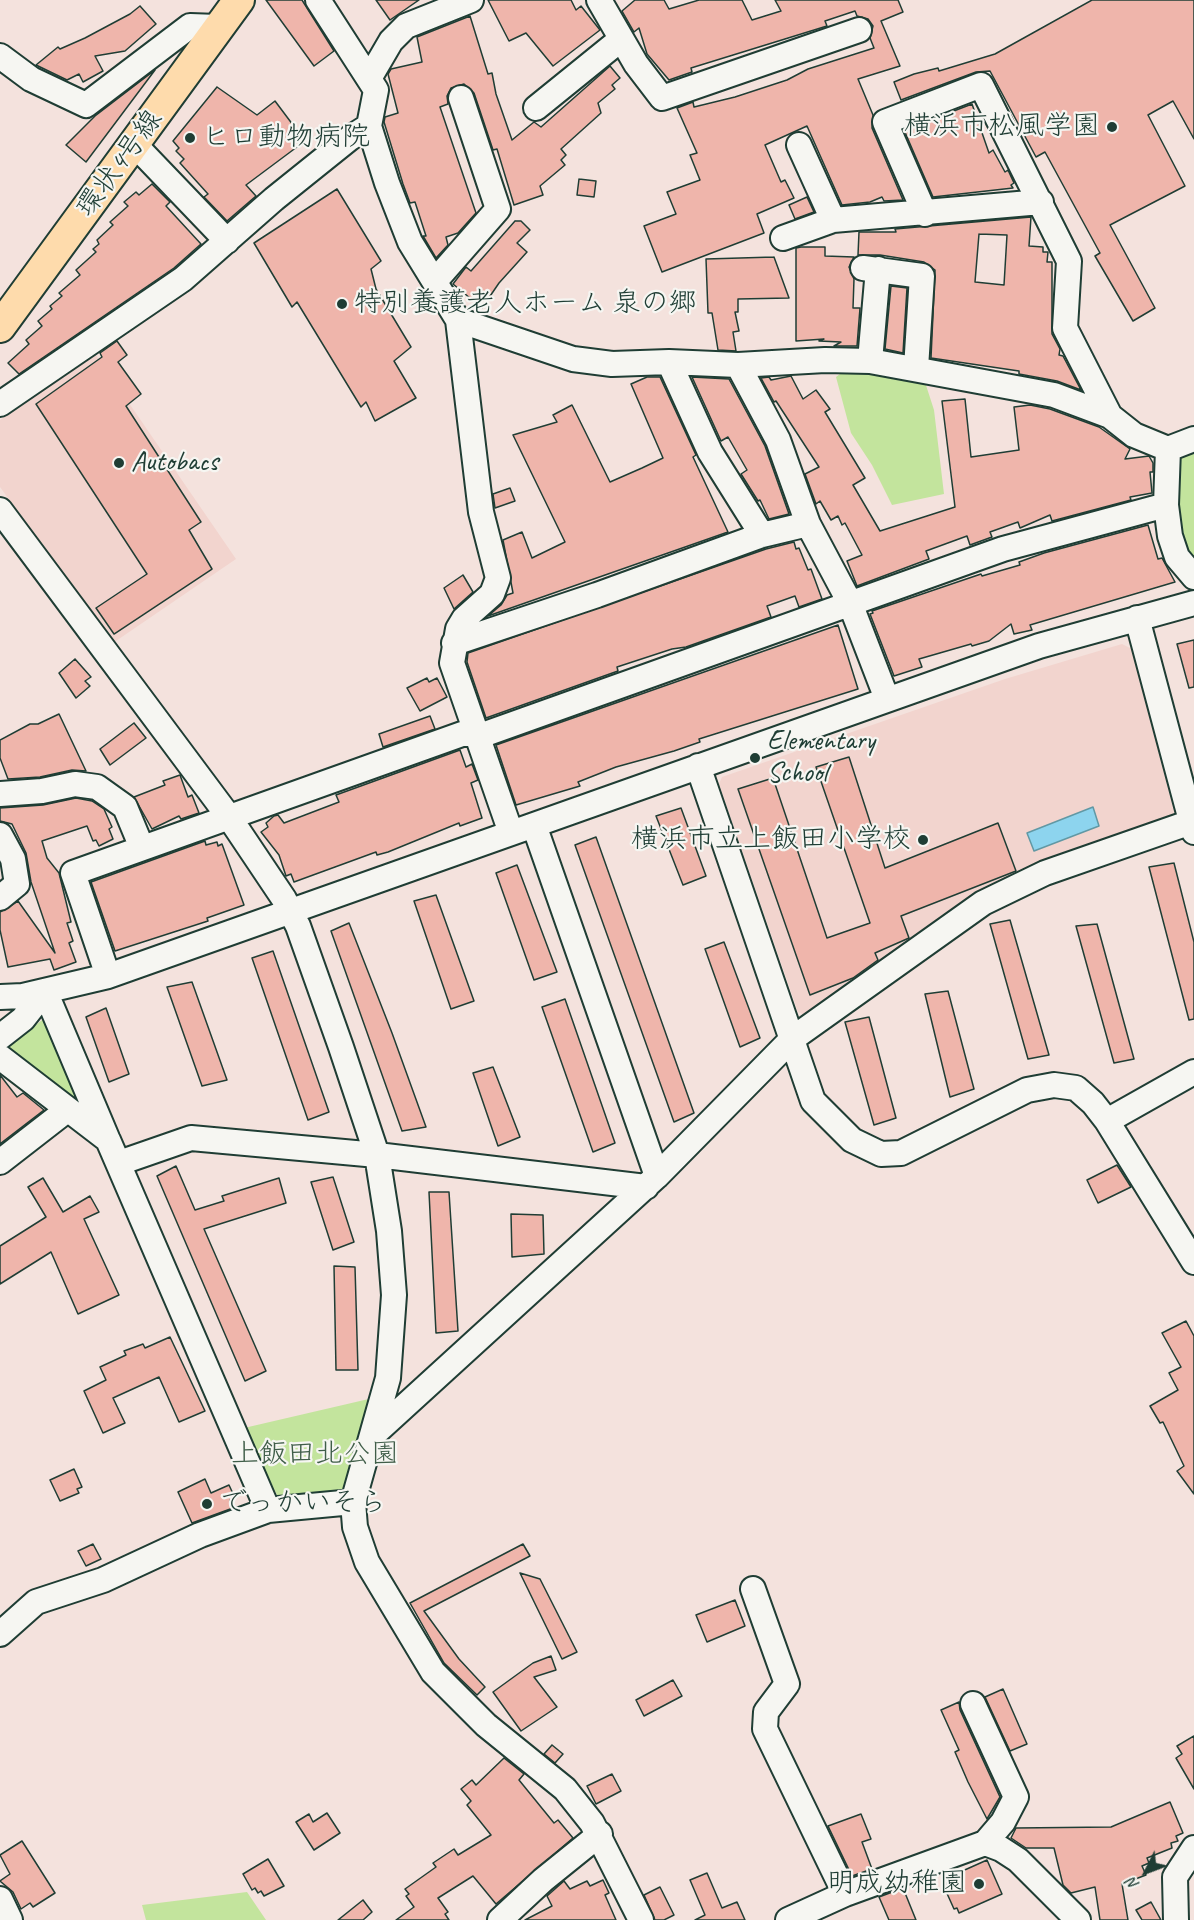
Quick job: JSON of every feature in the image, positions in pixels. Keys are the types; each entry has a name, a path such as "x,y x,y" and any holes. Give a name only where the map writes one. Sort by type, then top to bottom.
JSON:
{"main road":[{"name":"環状4号線","path":"0,327 239,0"}],"street":[{"path":"318,0 370,77 376,90 369,126 387,183 410,242 458,320 481,512 498,579 492,594 464,619 454,643 452,663 511,833"},
{"path":"370,77 391,41 406,26 471,0"},
{"path":"599,0 620,40 662,98 859,30"},
{"path":"0,56 31,79 86,105 190,26 218,27"},
{"path":"536,108 620,40"},
{"path":"925,214 885,122 981,85 1069,261 1065,328 1110,416"},
{"path":"435,281 498,209 461,98"},
{"path":"0,404 183,279 274,199 350,138 369,126"},
{"path":"135,145 227,241"},
{"path":"799,145 833,220"},
{"path":"783,237 833,220 925,214 1041,202"},
{"path":"870,361 871,268 922,276 916,369"},
{"path":"458,320 573,359 612,364 669,362 738,365 825,360 870,361 1025,387 1054,395 1110,416 1134,435 1168,449 1194,439"},
{"path":"669,362 710,452 762,535"},
{"path":"738,365 778,440 808,524 850,603 887,699"},
{"path":"1168,449 1166,505 1170,536 1177,557 1194,577"},
{"path":"108,976 73,873 462,734 488,733 1003,549 1166,505"},
{"path":"0,510 229,817 292,911 377,1155 389,1231 394,1295 388,1378 353,1502 356,1527 367,1563 434,1672 486,1725 565,1790 600,1834 641,1920"},
{"path":"454,643 597,595 762,535 808,524"},
{"path":"0,997 45,991 108,976 1040,646 1194,603"},
{"path":"372,1436 652,1181 792,1039 983,903 1045,873 1193,825 1137,618"},
{"path":"698,766 813,1101 852,1140 881,1154 901,1153 1027,1090 1054,1085 1076,1088 1093,1102 1107,1121 1194,1262"},
{"path":"0,794 42,791 75,784 97,787 125,807 142,848"},
{"path":"534,825 652,1181"},
{"path":"0,835 13,859 18,885 0,898"},
{"path":"0,1037 23,1019 45,991"},
{"path":"45,991 268,1510"},
{"path":"0,1057 108,1140"},
{"path":"1107,1121 1194,1072"},
{"path":"0,1162 67,1110"},
{"path":"118,1163 191,1138 652,1181"},
{"path":"0,1634 36,1602 103,1580 200,1535 268,1510 353,1502"},
{"path":"753,1589 787,1684 766,1712 765,1729 845,1894"},
{"path":"788,1920 845,1894 985,1843 1003,1822 1016,1797 973,1704"},
{"path":"500,1920 543,1880 600,1834"},
{"path":"985,1843 1001,1849 1018,1860 1078,1920"},
{"path":"1176,1920 1175,1877 1194,1848"},
{"path":"0,1899 10,1920"}],"shaded area":[{"path":"96,355 236,559 113,643 0,487 0,420"},
{"name":"横浜市立上飯田小学校","path":"1122,644 1132,649 1174,812 1171,817 883,960 805,1015 798,1012 719,784 722,777 1005,679"}],"green space":[{"path":"849,367 924,379 934,410 944,494 892,505 872,465 851,433 836,377"},
{"path":"1194,450 1194,566 1186,555 1175,515 1175,457"},
{"path":"46,1017 91,1120 9,1051 11,1044"},
{"name":"上飯田北公園","path":"373,1398 348,1495 279,1499 244,1428"},
{"path":"247,1892 266,1920 146,1920 142,1905"}],"water":[{"path":"1093,807 1099,826 1034,851 1027,833"}],"building":[{"path":"266,0 302,0 334,51 314,66"},
{"path":"376,0 419,0 390,20"},
{"path":"488,0 571,0 576,10 581,6 600,30 553,66 526,33 509,41"},
{"path":"635,0 664,0 669,9 699,0 742,0 752,20 781,11 775,0 898,0 903,12 881,21 900,66 858,79 873,115 872,128 903,200 884,201 882,197 870,202 842,205 807,126 765,145 781,182 785,180 794,198 757,214 764,233 662,272 644,226 676,214 667,192 700,180 690,155 697,153 677,108 693,102 694,107 735,97 787,80 808,69 874,48 870,38 873,26 868,19 857,16 855,11 825,21 827,26 691,68 692,72 669,80 647,54 639,28 634,32 622,11"},
{"path":"1092,0 1194,0 1194,139 1173,101 1148,115 1185,186 1110,225 1155,308 1133,321 1095,256 1100,253 1045,152 1036,157 990,71 976,72 901,100 894,82 914,74 938,68 939,71 995,54"},
{"path":"140,6 156,24 125,51 95,56 103,71 83,82 79,74 67,80 36,65 58,47 60,49 85,38 130,14"},
{"path":"470,16 488,74 492,73 496,94 512,140 534,122 541,127 610,66 620,78 612,85 615,89 598,103 601,113 561,149 566,155 561,160 565,165 540,186 543,195 514,205 497,149 493,150 474,93 464,84 451,88 447,96 448,104 440,107 476,213 458,233 446,237 448,245 436,258 423,236 426,236 415,202 410,203 384,122 385,117 398,113 388,74 391,69 422,62 417,37"},
{"path":"155,70 86,162 66,145 95,116"},
{"path":"217,87 257,115 275,101 305,141 246,185 256,196 227,221 204,197 208,194 180,163 184,159 176,151 179,148 173,141"},
{"path":"972,104 989,153 993,150 1005,172 1008,170 1014,183 1011,185 1013,188 933,197 904,130"},
{"path":"579,179 596,181 594,197 577,195"},
{"path":"152,184 170,202 166,206 201,244 174,268 19,374 8,363 29,344 26,340 42,326 38,321 62,296 59,293 80,275 76,270 96,252 93,249 99,244 97,240 113,225 110,222 128,206 124,202 136,192 139,195"},
{"name":"特別養護老人ホーム 泉の郷","path":"337,189 381,261 371,269 376,289 411,347 394,361 416,398 375,421 366,402 361,407 297,302 292,307 254,243"},
{"path":"807,197 814,212 795,219 789,205"},
{"path":"1031,217 1029,246 1043,247 1043,252 1048,252 1047,262 1052,262 1052,334 1060,349 1059,355 1063,356 1081,390 1057,381 1019,374 1019,371 931,358 935,270 924,262 880,255 858,255 859,232 896,232 895,229","holes":["979,234 1007,235 1004,285 975,282"]},
{"path":"515,221 521,221 530,230 517,243 527,252 499,283 482,308 453,284 466,267 471,271"},
{"path":"825,247 825,256 854,257 849,267 854,279 853,308 860,308 857,346 834,346 841,342 819,341 824,339 796,341 796,248"},
{"path":"774,257 789,298 738,299 738,312 735,312 739,331 733,332 736,351 718,350 712,313 708,313 706,259"},
{"path":"891,286 907,288 903,353 885,349"},
{"name":"Autobacs","path":"117,341 127,355 118,362 141,394 126,406 201,522 189,530 212,569 114,634 96,608 147,574 36,404 102,357 100,353"},
{"path":"791,376 803,399 816,390 830,409 825,412 865,478 853,485 880,531 955,507 942,401 965,399 971,457 1019,450 1014,407 1030,405 1050,409 1099,427 1130,449 1125,459 1149,456 1153,463 1153,472 1150,472 1152,493 1130,497 1131,500 1052,521 1050,515 1020,528 1018,522 990,532 992,537 970,545 967,536 926,551 929,559 857,586 847,561 862,555 845,523 842,525 838,516 831,520 820,501 816,504 805,474 819,467 776,401 774,402 761,378 769,377 771,380"},
{"path":"647,377 660,377 696,455 693,457 728,532 488,616 501,605 507,595 513,593 503,540 522,532 532,558 565,542 513,435 557,422 553,415 572,405 610,482 663,458 631,384"},
{"path":"692,377 729,379 765,446 789,514 769,519 760,500 758,501 741,474 747,470 728,437 721,441"},
{"path":"510,488 515,501 495,508 493,494"},
{"path":"1148,525 1158,559 1162,558 1175,582 1030,625 1032,630 1014,634 1011,624 989,641 919,659 922,667 894,676 870,614 873,613 872,611 981,574 982,576 1020,565 1019,562 1044,553"},
{"path":"794,542 808,570 811,569 822,599 799,607 795,596 767,606 771,617 686,647 672,649 617,667 618,671 486,718 467,662 468,653 766,549"},
{"path":"463,575 473,592 454,609 444,588"},
{"path":"838,625 858,689 699,739 700,742 674,751 616,767 578,782 580,786 516,805 496,745"},
{"path":"1194,640 1194,687 1189,688 1177,644"},
{"path":"75,659 91,677 85,681 90,686 76,698 59,673"},
{"path":"427,678 429,682 437,678 447,697 420,711 407,688"},
{"path":"59,714 86,771 72,770 40,777 8,779 0,758 0,740 30,724 38,724"},
{"path":"430,716 435,729 383,747 379,734"},
{"path":"134,723 146,738 110,765 100,749"},
{"path":"460,750 466,767 472,764 478,780 471,783 482,818 460,826 459,823 388,852 377,855 376,852 294,882 291,874 286,876 279,855 261,832 268,827 266,823 274,816 278,815 284,823 339,802 336,795"},
{"path":"849,757 885,868 998,823 1016,871 901,916 909,938 875,953 878,960 853,978 810,995 738,789 773,778 827,938 870,923 816,767"},
{"path":"180,775 188,797 192,795 199,813 181,819 179,816 152,829 134,797 165,785 163,781"},
{"path":"76,798 92,801 104,809 112,827 109,829 113,839 99,846 96,840 93,841 87,826 42,841 47,858 59,873 71,922 67,923 73,941 69,943 76,962 54,970 50,959 8,967 0,930 0,912 18,901 55,953 31,882 26,853 12,824 0,821 0,808 43,805"},
{"path":"681,808 706,876 683,885 656,816"},
{"path":"596,837 694,1113 674,1122 575,845"},
{"path":"205,841 206,845 217,842 218,846 222,844 244,905 207,918 208,921 115,951 91,882"},
{"path":"1174,863 1194,942 1194,1019 1189,1020 1149,867"},
{"path":"517,865 557,972 534,980 496,873"},
{"path":"436,895 474,1001 451,1009 414,901"},
{"path":"1010,920 1049,1055 1028,1059 990,924"},
{"path":"349,923 426,1127 402,1131 331,931"},
{"path":"1097,924 1134,1059 1114,1063 1076,926"},
{"path":"724,942 760,1038 740,1047 705,949"},
{"path":"273,951 329,1112 308,1120 252,958"},
{"path":"192,982 227,1080 202,1086 167,987"},
{"path":"948,991 974,1089 950,1097 925,994"},
{"path":"565,999 615,1143 593,1152 542,1007"},
{"path":"106,1008 129,1074 109,1082 86,1017"},
{"path":"869,1017 896,1118 874,1125 845,1022"},
{"path":"493,1067 520,1137 498,1146 473,1073"},
{"path":"0,1075 17,1097 23,1093 44,1110 0,1144"},
{"path":"1117,1165 1131,1187 1098,1203 1087,1180"},
{"path":"176,1166 195,1210 224,1201 222,1196 279,1178 286,1203 204,1229 266,1371 245,1381 157,1176"},
{"path":"333,1177 354,1242 333,1250 311,1182"},
{"path":"43,1178 63,1212 90,1196 99,1212 84,1219 119,1295 78,1314 51,1252 0,1284 0,1246 46,1217 28,1187"},
{"path":"429,1192 449,1192 458,1331 436,1333"},
{"path":"511,1214 543,1215 544,1254 512,1257"},
{"path":"334,1266 355,1267 358,1370 336,1370"},
{"path":"1186,1321 1194,1336 1194,1494 1177,1471 1184,1466 1163,1422 1160,1423 1150,1406 1178,1390 1169,1373 1181,1367 1162,1333"},
{"path":"170,1337 205,1411 179,1422 159,1377 113,1398 125,1423 103,1433 84,1391 106,1380 100,1367 126,1355 124,1351 143,1344 145,1348"},
{"path":"74,1469 82,1487 77,1489 79,1493 60,1501 50,1480"},
{"name":"でっかいそら","path":"205,1479 211,1493 229,1485 235,1498 230,1500 233,1508 192,1523 178,1492"},
{"path":"93,1544 101,1559 86,1566 78,1551"},
{"path":"523,1544 530,1556 424,1611 459,1659 485,1687 477,1695 444,1663 410,1603"},
{"path":"520,1573 540,1579 577,1652 562,1659"},
{"path":"735,1600 745,1626 707,1642 696,1615"},
{"path":"551,1656 556,1670 534,1677 557,1707 521,1731 493,1692 533,1663"},
{"path":"673,1680 682,1696 644,1716 636,1700"},
{"path":"1003,1689 1027,1744 1010,1751 985,1697"},
{"path":"959,1702 960,1710 1000,1797 987,1819 955,1752 959,1750 941,1710"},
{"path":"1194,1736 1194,1789 1176,1758 1182,1754 1177,1746"},
{"path":"552,1745 563,1754 555,1763 544,1754"},
{"path":"504,1758 524,1774 519,1780 554,1823 558,1820 573,1838 496,1904 473,1876 438,1898 448,1912 445,1914 449,1920 396,1920 414,1907 406,1896 409,1894 405,1889 436,1867 433,1863 454,1849 458,1855 491,1835 467,1805 471,1801 461,1789 472,1780 476,1785"},
{"path":"612,1774 621,1791 596,1804 587,1786"},
{"path":"1170,1802 1183,1833 1176,1836 1178,1841 1171,1843 1172,1848 1147,1858 1149,1863 1142,1866 1146,1875 1122,1884 1128,1920 1100,1920 1095,1887 1071,1893 1063,1885 1054,1848 1026,1848 1011,1838 1016,1828 1111,1827"},
{"path":"327,1813 340,1833 314,1850 296,1822 309,1814 313,1822"},
{"path":"861,1814 871,1839 862,1842 872,1869 852,1876 828,1826"},
{"path":"22,1841 55,1893 33,1907 30,1903 21,1909 13,1892 0,1881 10,1874 0,1855"},
{"path":"268,1859 284,1886 264,1896 255,1888 252,1890 243,1874"},
{"path":"987,1860 1002,1894 959,1913 957,1908 954,1909 945,1889 948,1888 946,1882 951,1880 949,1877"},
{"path":"707,1873 722,1908 737,1902 745,1920 695,1920 705,1915 690,1880"},
{"path":"603,1880 609,1893 605,1895 616,1920 525,1920 552,1906 547,1896 564,1881 570,1889 587,1881 590,1886"},
{"path":"660,1887 674,1915 664,1920 655,1920 644,1895"},
{"path":"903,1888 916,1920 889,1920 879,1897"},
{"path":"363,1900 372,1912 363,1920 338,1920"},
{"path":"1151,1902 1161,1920 1142,1920 1136,1910"}],"place":[{"name":"横浜市松風学園","path":"1112,127"},
{"name":"ヒロ動物病院","path":"190,138"},
{"name":"特別養護老人ホーム 泉の郷","path":"342,304"},
{"name":"Autobacs","path":"119,463"},
{"name":"Elementary School","path":"755,758"},
{"name":"横浜市立上飯田小学校","path":"923,840"},
{"name":"でっかいそら","path":"207,1504"},
{"name":"明成幼稚園","path":"979,1884"}]}
